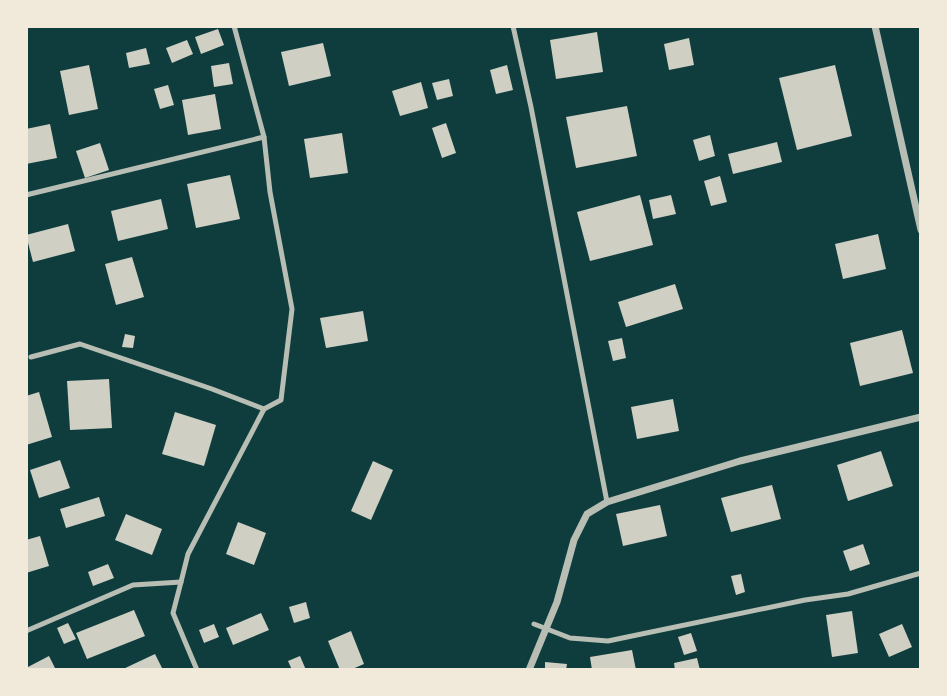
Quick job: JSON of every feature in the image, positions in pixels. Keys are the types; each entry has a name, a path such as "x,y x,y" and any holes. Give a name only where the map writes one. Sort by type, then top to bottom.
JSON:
{"street":[{"path":"875,26 921,230"},
{"path":"529,670 558,602 573,540 587,514 607,502 740,461 921,417"}],"lane":[{"path":"197,670 173,613 188,554 264,410 281,400 292,309 264,137 234,26"},
{"path":"513,26 607,502"},
{"path":"26,195 264,137"},
{"path":"31,357 80,344 212,389 264,410"},
{"path":"534,624 570,638 608,641 805,600 848,594 921,573"},
{"path":"26,631 133,584 181,582"}],"building":[{"path":"218,29 224,45 201,54 195,37"},
{"path":"597,32 603,72 556,79 550,40"},
{"path":"689,38 694,65 669,70 664,44"},
{"path":"187,40 193,54 172,63 166,48"},
{"path":"323,43 331,76 289,86 281,52"},
{"path":"146,48 150,64 129,68 126,53"},
{"path":"229,63 233,84 214,87 211,66"},
{"path":"89,65 98,109 69,115 60,71"},
{"path":"507,65 513,90 496,94 490,70"},
{"path":"835,65 852,136 797,150 779,78"},
{"path":"449,79 453,96 437,100 432,83"},
{"path":"421,82 428,108 400,116 392,91"},
{"path":"168,85 174,105 160,109 154,89"},
{"path":"215,94 221,129 188,135 182,100"},
{"path":"627,106 637,156 576,168 566,117"},
{"path":"446,123 456,153 442,158 432,128"},
{"path":"50,124 57,158 26,164 26,129"},
{"path":"342,133 348,173 310,178 304,139"},
{"path":"710,135 715,156 699,161 693,140"},
{"path":"777,142 782,162 733,174 728,154"},
{"path":"100,143 109,170 85,178 76,151"},
{"path":"230,175 240,219 196,228 187,184"},
{"path":"720,176 727,202 711,206 704,181"},
{"path":"640,195 653,245 590,261 577,212"},
{"path":"671,195 676,214 653,219 649,200"},
{"path":"161,199 168,229 118,241 111,211"},
{"path":"68,224 75,251 33,262 26,235"},
{"path":"878,234 886,269 843,279 835,244"},
{"path":"132,257 144,297 116,305 105,264"},
{"path":"675,284 683,309 626,327 618,302"},
{"path":"363,311 368,341 326,348 320,318"},
{"path":"902,330 913,373 860,386 850,343"},
{"path":"125,334 135,336 133,348 122,347"},
{"path":"622,338 626,358 613,361 608,341"},
{"path":"109,379 112,428 70,430 67,381"},
{"path":"39,392 52,437 26,445 26,396"},
{"path":"673,399 679,431 637,439 631,407"},
{"path":"175,412 216,425 204,466 162,454"},
{"path":"881,451 893,486 848,501 837,465"},
{"path":"60,460 70,488 39,498 30,470"},
{"path":"373,461 393,470 371,520 351,511"},
{"path":"772,485 781,519 731,532 721,498"},
{"path":"99,497 105,516 66,528 60,509"},
{"path":"660,505 667,536 623,546 616,514"},
{"path":"126,514 162,529 152,555 115,540"},
{"path":"238,522 266,533 254,565 226,554"},
{"path":"40,536 49,566 26,573 26,540"},
{"path":"863,544 870,564 850,571 843,551"},
{"path":"108,564 114,578 93,586 88,572"},
{"path":"741,574 745,592 736,595 731,576"},
{"path":"306,602 310,618 294,623 289,607"},
{"path":"134,610 145,636 87,659 76,633"},
{"path":"852,611 858,653 832,657 826,615"},
{"path":"261,613 269,630 233,645 226,628"},
{"path":"68,623 76,639 64,644 57,628"},
{"path":"214,624 219,637 204,643 199,630"},
{"path":"902,624 912,647 889,657 879,634"},
{"path":"351,631 364,664 350,670 340,670 328,641"},
{"path":"691,633 697,651 684,655 678,637"},
{"path":"632,650 636,670 592,670 590,657"},
{"path":"155,654 163,670 121,670"},
{"path":"49,656 56,670 26,670 26,668"},
{"path":"300,656 306,670 292,670 288,661"},
{"path":"697,658 700,670 675,670 674,663"},
{"path":"545,662 567,664 566,670 545,670"}]}
